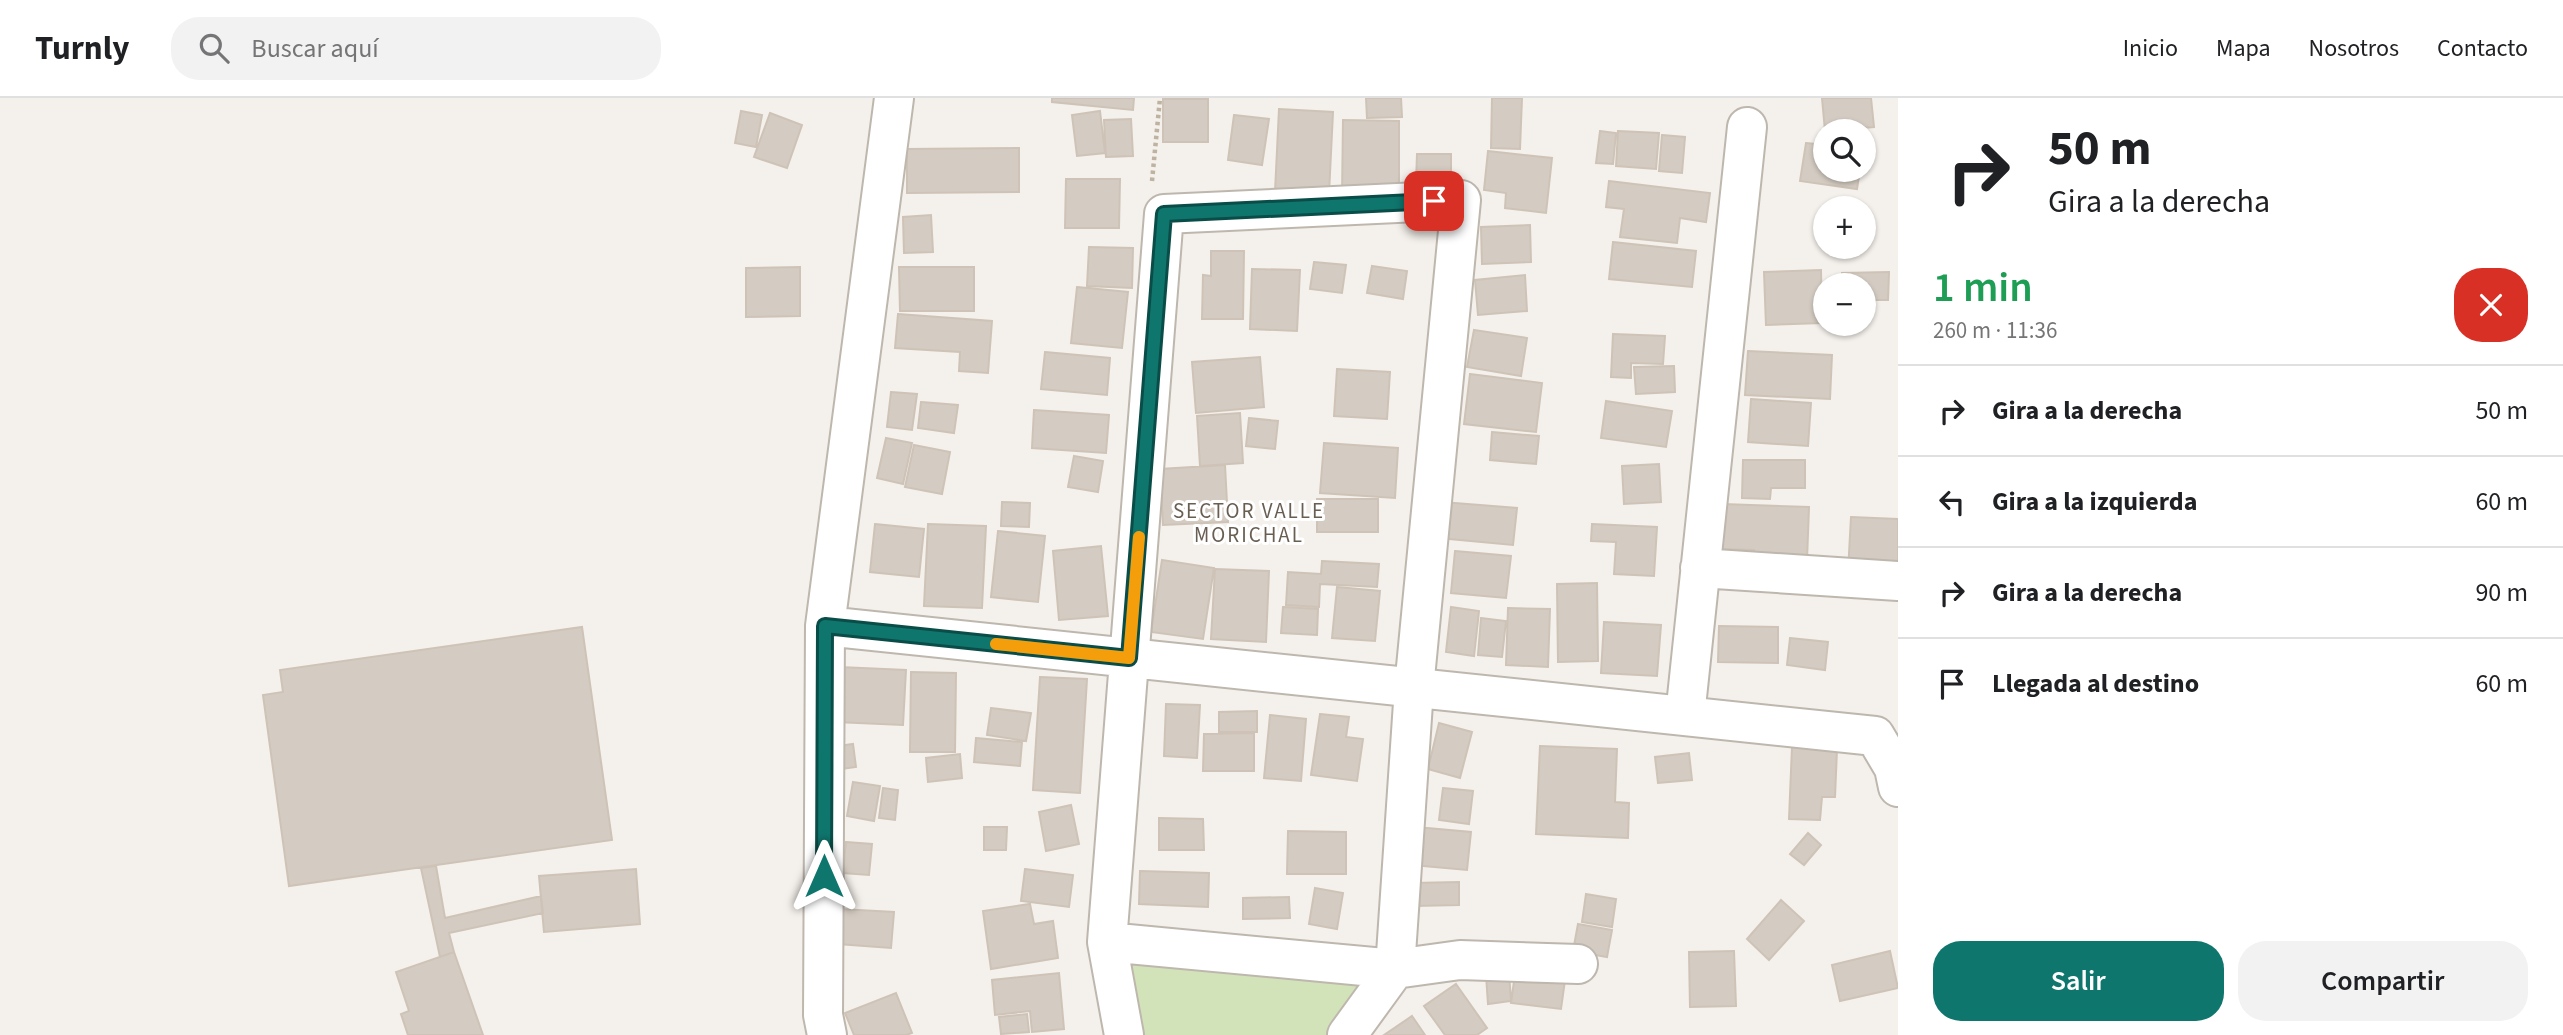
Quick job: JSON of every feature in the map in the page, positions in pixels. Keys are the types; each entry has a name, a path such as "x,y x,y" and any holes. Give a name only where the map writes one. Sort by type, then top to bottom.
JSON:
{"street":[{"path":"827,1035 823,1015 825,626 894,98"},
{"path":"1685,716 1746,127"},
{"path":"1124,1035 1107,942 1164,214 1461,200 1415,688 1395,969 1347,1035"},
{"path":"1700,568 1898,581"},
{"path":"825,626 1875,736 1894,768 1898,787"},
{"path":"1107,942 1395,969 1460,960 1578,964"}],"path":[{"path":"1160,98 1152,181 1164,214"}],"green space":[{"path":"1124,964 1378,974 1334,1035 1144,1035"}],"building":[{"path":"1052,98 1134,98 1133,110 1052,102"},
{"path":"1366,98 1401,98 1402,117 1367,118"},
{"path":"1492,98 1522,98 1520,149 1491,148"},
{"path":"1822,98 1871,98 1873,119 1824,119"},
{"path":"1163,99 1208,99 1208,142 1163,142"},
{"path":"1279,109 1333,112 1329,194 1275,192"},
{"path":"741,111 762,115 756,147 735,143"},
{"path":"1100,111 1105,153 1077,156 1072,115"},
{"path":"770,113 802,125 787,168 754,157"},
{"path":"1234,115 1269,119 1262,165 1228,160"},
{"path":"1131,119 1133,156 1106,157 1104,120"},
{"path":"1343,120 1399,121 1399,197 1342,197"},
{"path":"1600,131 1616,133 1613,164 1596,163"},
{"path":"1618,131 1659,133 1656,169 1616,166"},
{"path":"1662,135 1685,137 1682,173 1659,171"},
{"path":"1806,143 1813,144 1813,182 1858,182 1857,189 1800,181"},
{"path":"1019,148 1019,192 907,193 907,149"},
{"path":"1488,151 1552,158 1546,213 1505,208 1506,193 1484,190"},
{"path":"1417,154 1451,154 1451,184 1416,183"},
{"path":"1066,179 1120,179 1119,228 1065,228"},
{"path":"1609,181 1710,193 1706,222 1680,218 1677,243 1620,237 1624,209 1606,207"},
{"path":"931,215 933,252 904,253 903,217"},
{"path":"1530,225 1531,262 1482,264 1481,227"},
{"path":"1613,242 1696,251 1692,287 1609,279"},
{"path":"1089,247 1133,248 1132,288 1087,286"},
{"path":"1211,251 1244,251 1243,319 1202,319 1203,275 1211,276"},
{"path":"1314,262 1346,265 1342,293 1310,289"},
{"path":"1372,266 1407,271 1403,299 1367,293"},
{"path":"800,267 800,316 746,317 746,268"},
{"path":"899,267 974,267 974,311 900,311"},
{"path":"1252,269 1300,270 1297,331 1250,329"},
{"path":"1821,270 1821,273 1813,273 1813,323 1766,325 1764,272"},
{"path":"1889,272 1888,300 1876,300 1876,273 1842,273"},
{"path":"1525,275 1527,311 1478,315 1475,280"},
{"path":"1077,287 1128,292 1122,348 1071,343"},
{"path":"898,314 992,321 988,373 959,371 960,352 895,348"},
{"path":"1474,330 1527,338 1521,376 1467,367"},
{"path":"1613,334 1665,336 1663,364 1631,363 1631,378 1611,377"},
{"path":"1748,351 1832,355 1830,399 1745,395"},
{"path":"1045,352 1110,358 1107,395 1041,389"},
{"path":"1260,357 1264,407 1196,413 1192,362"},
{"path":"1674,366 1675,392 1636,394 1634,367"},
{"path":"1337,369 1390,372 1387,419 1334,416"},
{"path":"1470,374 1542,383 1536,432 1464,424"},
{"path":"891,392 917,394 912,430 887,427"},
{"path":"1751,399 1811,403 1808,446 1748,442"},
{"path":"1606,401 1672,411 1666,447 1601,438"},
{"path":"921,402 958,405 954,433 918,428"},
{"path":"1034,410 1109,415 1106,453 1032,448"},
{"path":"1240,413 1243,463 1200,466 1197,416"},
{"path":"1249,418 1278,421 1275,449 1246,446"},
{"path":"1492,432 1539,436 1536,464 1490,460"},
{"path":"886,438 912,443 903,484 877,478"},
{"path":"1324,443 1398,448 1395,498 1320,493"},
{"path":"914,445 950,452 942,494 905,487"},
{"path":"1074,456 1103,461 1098,492 1068,487"},
{"path":"1743,460 1805,460 1805,488 1771,488 1770,499 1742,498"},
{"path":"1659,464 1661,502 1624,504 1622,466"},
{"path":"1225,465 1228,522 1163,525 1160,469"},
{"path":"1317,499 1378,499 1378,532 1317,532"},
{"path":"1002,502 1030,503 1029,527 1001,526"},
{"path":"1442,502 1517,508 1513,545 1439,538"},
{"path":"1722,504 1809,507 1807,560 1753,558 1754,550 1720,549"},
{"path":"1851,517 1898,519 1898,574 1848,572"},
{"path":"875,524 924,529 919,577 870,572"},
{"path":"928,524 986,526 982,608 924,606"},
{"path":"1592,524 1657,527 1654,576 1614,574 1616,542 1591,541"},
{"path":"998,531 1045,536 1038,602 991,597"},
{"path":"1101,546 1108,616 1059,620 1053,551"},
{"path":"1455,551 1511,556 1506,598 1451,593"},
{"path":"1162,560 1214,568 1203,639 1151,632"},
{"path":"1322,561 1379,564 1377,587 1320,584 1319,607 1286,605 1288,572 1321,574"},
{"path":"1215,569 1269,571 1266,642 1211,639"},
{"path":"1597,583 1598,661 1558,662 1557,584"},
{"path":"1337,587 1380,591 1375,641 1332,638"},
{"path":"1283,607 1318,609 1317,635 1281,633"},
{"path":"1451,607 1479,611 1474,656 1446,652"},
{"path":"1508,608 1550,609 1548,667 1506,665"},
{"path":"1481,618 1506,621 1502,657 1478,655"},
{"path":"1604,622 1661,625 1657,676 1601,673"},
{"path":"1719,626 1778,627 1778,663 1718,662"},
{"path":"582,627 612,840 289,886 263,695 283,692 280,670"},
{"path":"1790,638 1828,642 1825,670 1787,665"},
{"path":"839,667 906,670 903,725 836,722"},
{"path":"911,672 956,673 955,752 910,752"},
{"path":"1040,677 1087,679 1080,793 1033,790"},
{"path":"1166,704 1200,705 1197,758 1164,756"},
{"path":"991,708 1031,713 1026,741 987,735"},
{"path":"1257,711 1257,732 1219,732 1219,712"},
{"path":"1320,714 1349,717 1346,737 1363,739 1357,781 1311,775"},
{"path":"1270,715 1306,719 1301,781 1264,778"},
{"path":"1439,723 1472,732 1460,778 1428,769"},
{"path":"1254,733 1254,771 1203,771 1204,734"},
{"path":"976,738 1022,742 1020,766 974,762"},
{"path":"853,744 856,767 834,770 831,747"},
{"path":"1540,746 1617,749 1615,802 1629,803 1628,838 1536,834"},
{"path":"1792,747 1837,749 1835,797 1822,797 1820,820 1789,819"},
{"path":"1689,753 1692,780 1658,783 1655,757"},
{"path":"960,754 962,778 928,782 926,758"},
{"path":"853,782 880,786 874,821 847,816"},
{"path":"883,788 898,790 895,820 879,818"},
{"path":"1443,788 1473,791 1469,824 1439,820"},
{"path":"1071,805 1079,844 1046,851 1039,812"},
{"path":"1159,818 1203,819 1204,850 1159,850"},
{"path":"984,827 1007,827 1006,850 984,850"},
{"path":"1416,827 1471,832 1467,870 1413,865"},
{"path":"1288,831 1346,832 1346,874 1287,874"},
{"path":"1808,833 1821,845 1804,865 1790,854"},
{"path":"846,842 872,844 869,875 843,873"},
{"path":"436,866 445,918 541,896 543,913 449,933 454,952 440,957 421,868"},
{"path":"636,869 640,924 544,932 539,876"},
{"path":"1025,869 1073,875 1069,907 1021,901"},
{"path":"1140,871 1209,873 1208,907 1139,904"},
{"path":"1459,882 1459,905 1414,906 1413,883"},
{"path":"1315,888 1343,893 1337,929 1309,924"},
{"path":"1586,894 1616,899 1612,927 1582,922"},
{"path":"1289,897 1290,918 1243,919 1243,898"},
{"path":"1781,900 1804,921 1769,960 1747,939"},
{"path":"1030,904 1034,924 1053,921 1058,958 991,969 983,911"},
{"path":"840,909 894,912 891,948 838,944"},
{"path":"1578,924 1612,930 1607,957 1573,951"},
{"path":"1734,951 1736,1006 1690,1007 1689,952"},
{"path":"1890,951 1898,988 1840,1001 1832,965"},
{"path":"454,952 483,1035 408,1035 401,1014 409,1011 396,972"},
{"path":"1059,973 1064,1029 1032,1032 1030,1011 995,1015 992,980"},
{"path":"1509,973 1511,1001 1488,1004 1486,975"},
{"path":"1515,974 1565,980 1561,1009 1511,1003"},
{"path":"1456,984 1487,1028 1477,1035 1445,1035 1424,1006"},
{"path":"896,993 912,1033 854,1035 845,1013"},
{"path":"1027,1014 1029,1032 1001,1034 999,1017"},
{"path":"1412,1016 1425,1035 1384,1035"}],"slow traffic":[{"path":"996,644 1129,658 1139,537"}],"district":[{"name":"SECTOR VALLE MORICHAL","path":"1249,523"}],"route":[{"path":"824,876 825,626 1129,658 1164,214 1434,201"}]}
